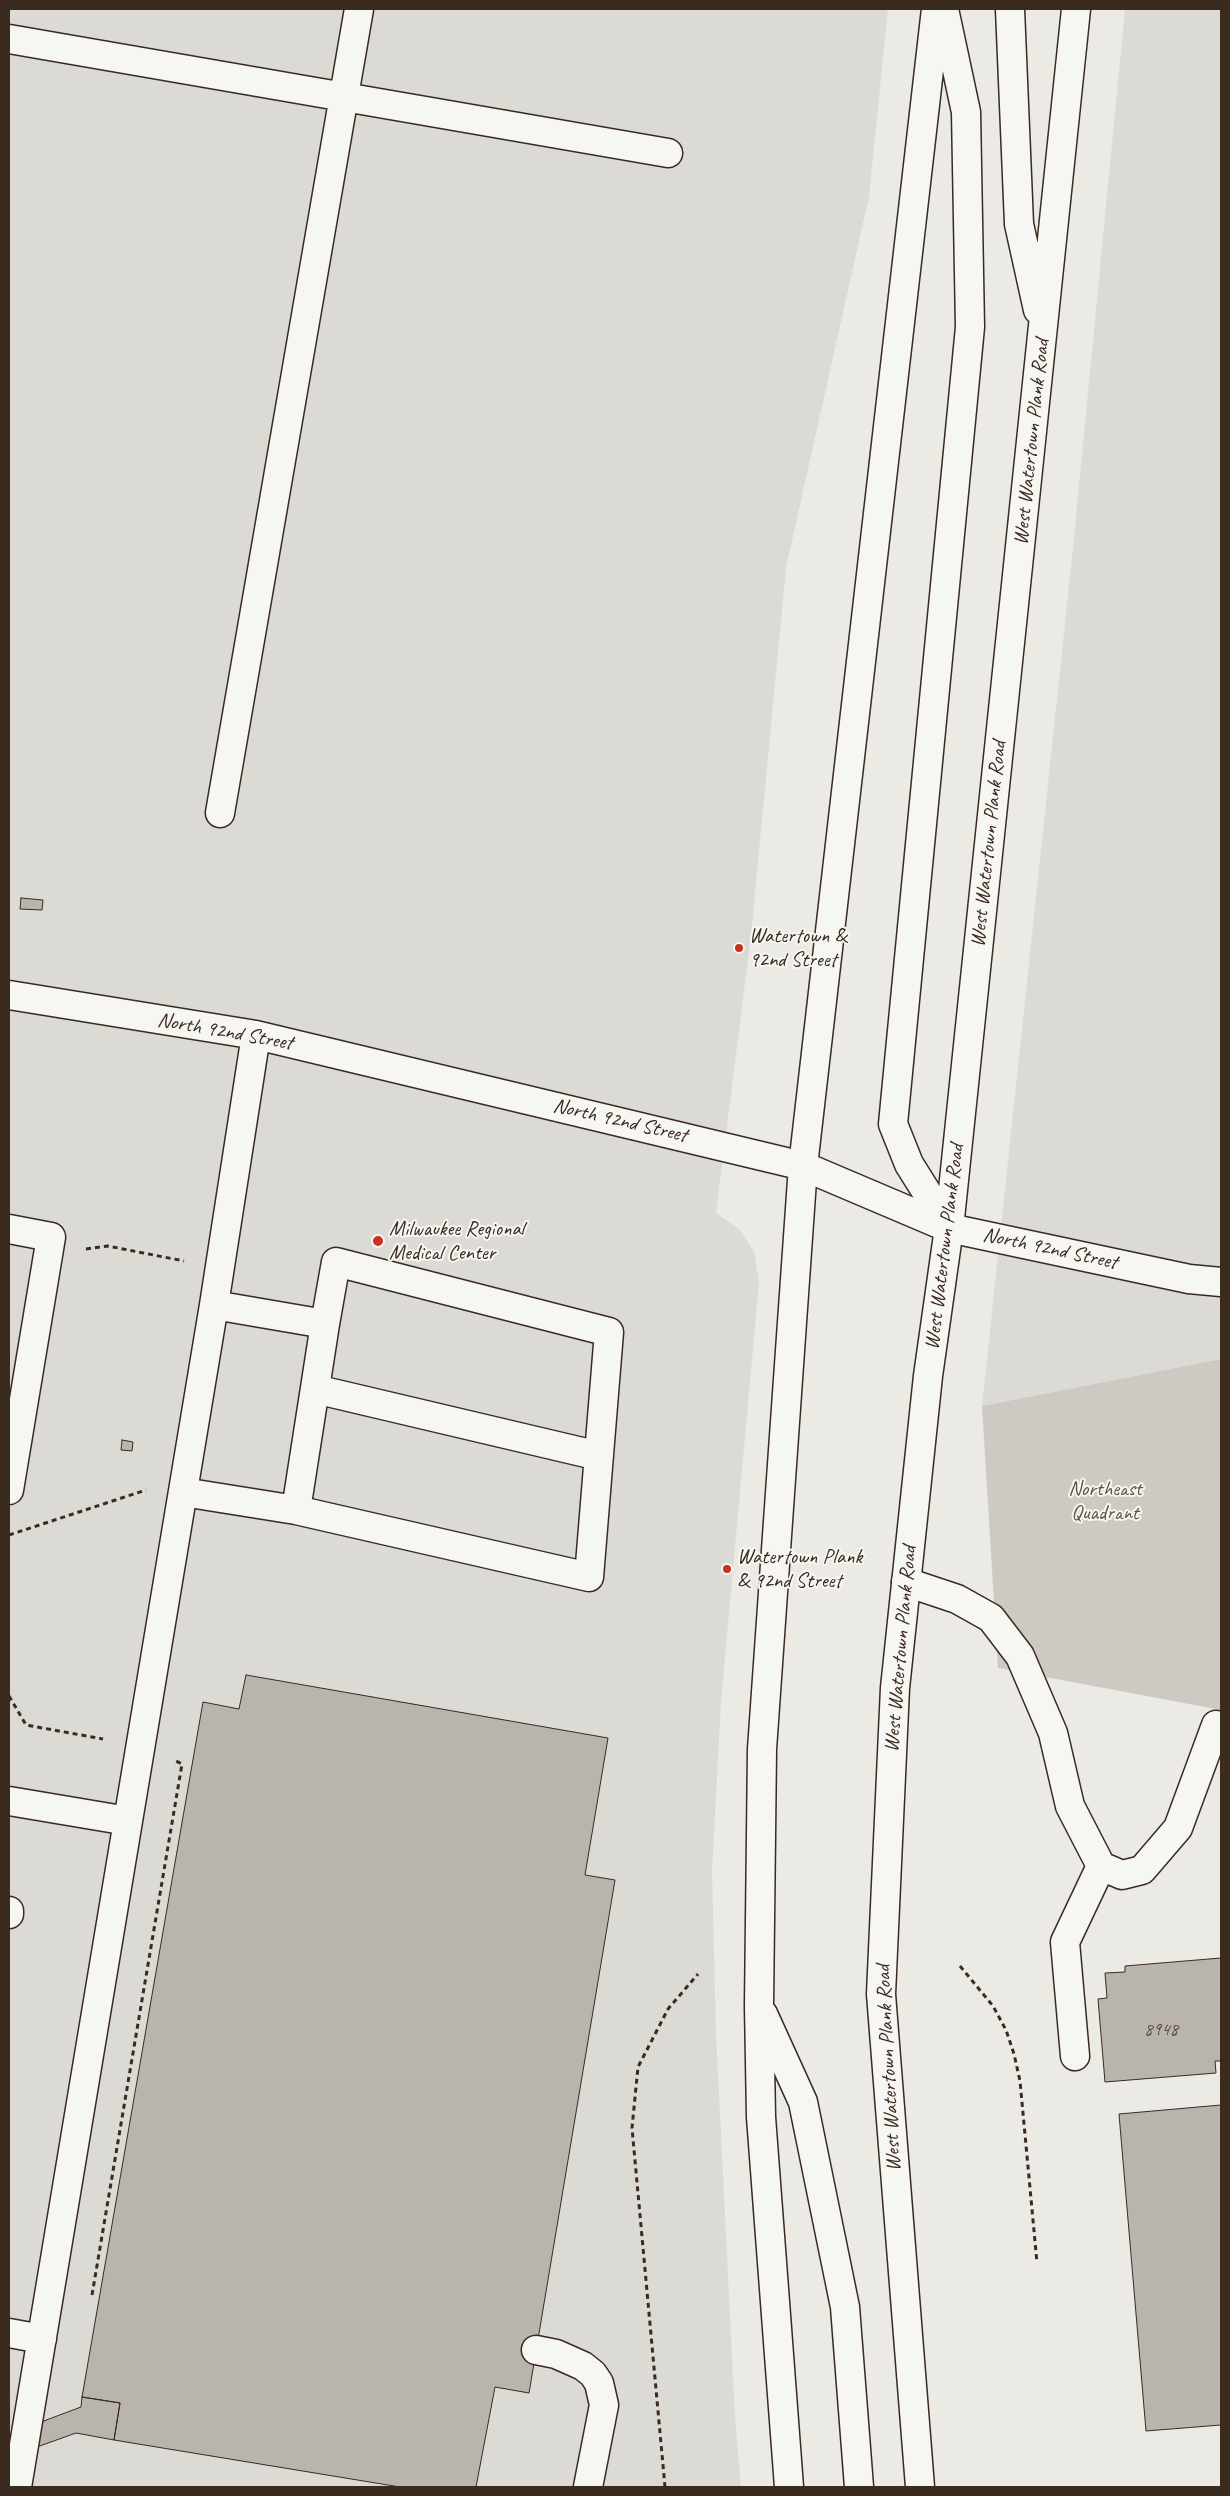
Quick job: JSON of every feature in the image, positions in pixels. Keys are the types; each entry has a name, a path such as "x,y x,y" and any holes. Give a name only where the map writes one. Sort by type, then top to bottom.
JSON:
{"main road":[{"path":"220,813 359,9"},
{"path":"789,2487 761,2117 759,2006 762,1749 804,1166 936,9"},
{"path":"944,9 966,112 970,327 893,1124 910,1164 949,1228"},
{"path":"1010,9 1020,224 1043,333"},
{"name":"West Watertown Plank Road","path":"920,2487 880,1994 895,1688 928,1376 949,1228 1076,9"},
{"path":"9,39 668,153"},
{"name":"North 92nd Street","path":"9,995 256,1035 804,1166 949,1228 1189,1279 1221,1282"},
{"path":"17,2487 19,2414 42,2339 244,1124 256,1035"},
{"path":"9,1229 51,1237 9,1490"},
{"path":"183,1492 296,1510 589,1577 608,1332 336,1262 296,1510"},
{"path":"214,1305 325,1324"},
{"path":"315,1389 598,1456"},
{"path":"906,1582 958,1600 991,1618 1020,1656 1053,1733 1070,1806 1101,1866 1122,1875 1142,1870 1178,1828 1216,1725"},
{"path":"9,1801 128,1821"},
{"path":"1075,2056 1065,1942 1101,1866"},
{"path":"759,2006 803,2102 844,2307 859,2487"},
{"path":"9,2333 42,2339"},
{"path":"536,2350 556,2354 583,2366 594,2374 599,2383 604,2405 588,2487"}],"path":[{"path":"9,1535 149,1489"},
{"path":"9,1696 26,1725 114,1741 140,1748 182,1764 92,2295"},
{"path":"960,1966 993,2006 1006,2030 1014,2054 1020,2081 1037,2263"},
{"path":"665,2487 632,2128 638,2067 668,2009 698,1974"}],"shaded area":[{"name":"Milwaukee Regional Medical Center","path":"9,9 888,9 869,196 786,568 751,935 716,1213 740,1230 754,1252 759,1282 721,1702 712,1871 716,2034 735,2417 741,2487 9,2487"},
{"path":"1125,9 1221,9 1221,1359 982,1406 1073,548"}],"green space":[{"name":"Northeast Quadrant","path":"1221,1359 1221,1710 998,1668 982,1406"}],"building":[{"path":"21,898 43,900 42,910 20,909"},
{"path":"122,1440 133,1442 132,1451 121,1450"},
{"path":"246,1675 608,1738 585,1875 615,1880 529,2393 495,2387 476,2487 400,2487 114,2440 120,2403 82,2397 203,1702 239,1709"},
{"path":"1221,1958 1221,2061 1215,2061 1216,2073 1105,2082 1098,1999 1107,1998 1105,1973 1125,1972 1125,1966"},
{"path":"1221,2105 1221,2425 1146,2431 1119,2114"},
{"path":"82,2397 120,2403 114,2440 76,2433 9,2457 9,2434 81,2407"}],"place":[{"name":"Watertown & 92nd Street","path":"739,948"},
{"name":"Milwaukee Regional Medical Center","path":"378,1241"},
{"name":"Watertown Plank & 92nd Street","path":"727,1569"}]}
